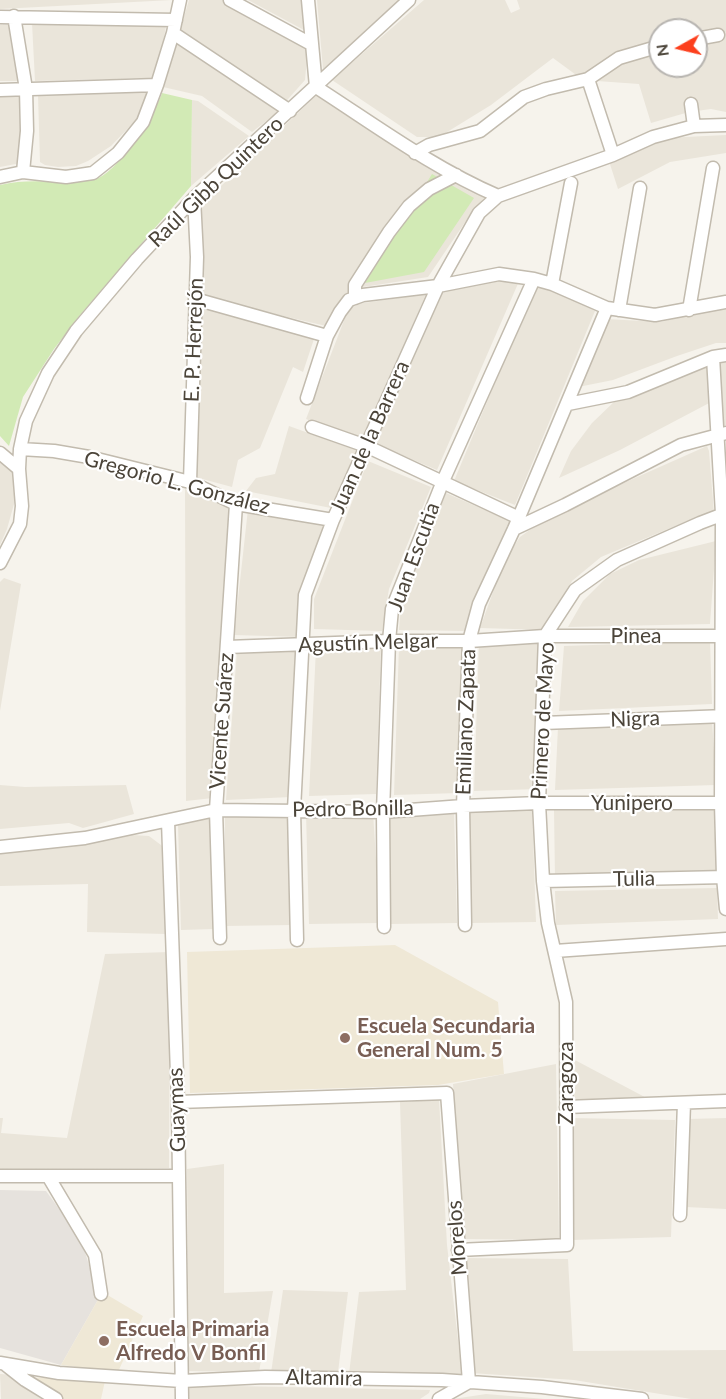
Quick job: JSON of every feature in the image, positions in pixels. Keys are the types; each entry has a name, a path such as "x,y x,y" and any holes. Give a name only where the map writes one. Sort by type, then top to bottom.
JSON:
{"street":[{"path":"0,177 23,172 66,177 93,173 118,153 143,122 173,33 180,0"},
{"path":"230,0 311,44"},
{"path":"308,0 316,87 415,153 498,196"},
{"name":"Raúl Gibb Quintero","path":"0,563 20,524 22,506 20,449 26,421 48,373 76,331 137,259 194,198 409,0"},
{"path":"15,16 26,89 27,130 23,172"},
{"path":"0,17 176,20"},
{"path":"173,33 290,111"},
{"path":"708,37 718,35"},
{"path":"415,153 429,145 480,131 524,97 588,79 619,58 648,50"},
{"path":"588,79 613,155"},
{"path":"0,90 157,85"},
{"path":"691,104 694,126"},
{"name":"Juan de la Barrera","path":"297,940 294,810 305,595 333,520 438,286 479,213 498,196 613,155 653,137 694,126 726,125"},
{"path":"689,310 713,168"},
{"path":"355,298 355,285 389,232 409,206 429,189 456,176"},
{"path":"552,284 571,183"},
{"name":"Emiliano Zapata","path":"465,925 463,806 469,641 479,604 613,309 640,188"},
{"name":"E. P. Herrejón","path":"190,482 197,258 194,198"},
{"path":"307,398 327,336 340,312 349,300 363,295 438,286 499,274 552,284 613,309 655,315 726,302"},
{"name":"Juan Escutia","path":"384,927 383,812 388,641 392,609 442,481 534,279"},
{"path":"195,299 327,336"},
{"path":"568,404 628,392 720,356 724,514 724,877 726,909"},
{"path":"312,427 366,446 442,481 516,523 565,506 681,445 721,434"},
{"name":"Gregorio L. González","path":"20,449 54,451 89,457 190,482 236,504 333,520"},
{"path":"0,453 19,469"},
{"name":"Vicente Suárez","path":"220,938 216,810 236,504"},
{"name":"Primero de Mayo","path":"548,923 543,881 539,804 545,636 575,590 618,560 724,514"},
{"name":"Agustín Melgar","path":"227,647 388,641 469,641 545,636"},
{"name":"Pinea","path":"545,636 724,636"},
{"name":"Nigra","path":"543,723 724,716"},
{"name":"Yunipero","path":"539,804 724,803"},
{"name":"Pedro Bonilla","path":"0,847 86,838 216,810 383,812 463,806 539,804"},
{"name":"Guaymas","path":"168,821 178,1102 182,1399"},
{"name":"Tulia","path":"543,881 724,877"},
{"name":"Zaragoza","path":"458,1250 567,1245 566,1002 548,923"},
{"path":"555,951 726,939"},
{"name":"Morelos","path":"178,1102 447,1093 469,1382"},
{"path":"566,1107 726,1101"},
{"path":"680,1215 684,1103"},
{"path":"0,1176 179,1176"},
{"path":"48,1176 95,1255 101,1294"},
{"path":"3,1364 56,1399"},
{"name":"Altamira","path":"3,1364 59,1372 182,1381 265,1377 442,1380 642,1399"},
{"path":"439,1399 469,1382"}],"shaded area":[{"path":"0,0 172,0 0,9"},
{"path":"189,0 229,0 308,47 305,80 274,115 252,132 202,96 163,87"},
{"path":"248,0 302,0 304,30"},
{"path":"317,0 405,0 323,69"},
{"path":"424,0 505,0 511,13 520,9 517,0 726,0 726,112 711,109 689,112 651,123 639,84 583,80 553,58 491,105 439,137 417,137 332,80"},
{"path":"167,21 161,53 152,78 35,81 32,23"},
{"path":"14,24 21,81 0,81 0,25"},
{"path":"149,89 145,105 138,118 111,146 76,166 58,167 40,162 38,95"},
{"path":"320,92 410,156 488,194 474,209 428,277 350,289 326,326 202,297 202,204"},
{"path":"23,94 21,163 0,167 0,95"},
{"path":"192,100 198,101 249,136 191,186"},
{"path":"726,135 726,153 670,162 618,189 608,158 665,138"},
{"path":"520,279 437,470 374,443 443,288"},
{"path":"537,282 595,311 515,505 454,481"},
{"path":"426,294 362,442 306,419 350,305"},
{"path":"199,304 314,339 303,372 293,367 260,448 238,460 232,487 195,477"},
{"path":"726,309 726,343 716,343 613,380 578,387 606,319 661,322 700,312"},
{"path":"726,354 726,425 721,425 719,355"},
{"path":"706,362 713,401 620,450 559,478 571,451 592,423 616,400"},
{"path":"289,426 358,451 337,506 331,508 246,491 256,478 275,474"},
{"path":"707,446 714,513 711,516 687,521 601,557 572,581 546,630 480,628 505,559 520,537 563,510"},
{"path":"0,457 17,474 16,497 0,545"},
{"path":"368,461 431,487 389,589 382,631 314,629 314,599"},
{"path":"185,489 232,505 213,798 186,801"},
{"path":"446,493 512,522 466,631 399,630 401,606"},
{"path":"248,509 328,522 303,595 301,637 234,635"},
{"path":"716,541 710,624 568,627 583,601 610,574 639,560"},
{"path":"4,578 21,584 0,711 0,582"},
{"path":"710,641 712,704 559,711 564,646"},
{"path":"479,642 545,643 539,789 474,791"},
{"path":"463,645 459,793 394,795 399,646"},
{"path":"381,646 376,794 309,796 316,648"},
{"path":"300,648 291,797 226,800 237,650"},
{"path":"712,720 716,785 555,790 558,727"},
{"path":"0,785 25,787 126,785 134,814 83,828 69,823 0,829"},
{"path":"714,805 716,872 555,878 554,810"},
{"path":"532,808 536,922 471,923 469,811"},
{"path":"454,811 457,923 390,924 387,813"},
{"path":"373,812 380,923 309,924 306,813"},
{"path":"289,815 292,925 225,926 225,816"},
{"path":"214,818 214,929 181,930 178,824"},
{"path":"132,835 149,836 165,848 165,934 87,932 88,884 0,886 0,853 70,847"},
{"path":"717,888 718,919 556,925 555,891"},
{"name":"Escuela Secundaria General Num. 5","path":"395,945 498,1002 504,1074 438,1085 190,1093 187,952"},
{"path":"170,952 169,1168 0,1169 0,1118 3,1118 1,1133 67,1138 105,954"},
{"path":"573,1059 656,1103 571,1100"},
{"path":"556,1064 559,1240 463,1239 453,1084"},
{"path":"439,1099 447,1245 462,1375 349,1374 359,1292 406,1290 400,1102"},
{"path":"570,1118 675,1120 671,1237 572,1240"},
{"path":"726,1118 726,1209 686,1207 688,1119"},
{"path":"224,1164 224,1293 273,1291 259,1372 189,1371 187,1169"},
{"path":"0,1190 46,1191 81,1239 99,1298 61,1365 0,1348"},
{"path":"463,1258 568,1259 573,1351 726,1350 726,1399 691,1399 574,1380 471,1373"},
{"path":"283,1290 348,1292 338,1372 271,1373"},
{"name":"Escuela Primaria Alfredo V Bonfil","path":"104,1293 143,1316 118,1372 61,1365 99,1298"},
{"path":"0,1374 14,1375 50,1399 1,1399"},
{"path":"25,1377 105,1381 101,1399 60,1399"},
{"path":"186,1385 430,1390 420,1399 185,1399"},
{"path":"486,1394 545,1399 453,1399"}],"green space":[{"path":"162,93 192,100 191,186 80,315 54,349 23,397 9,446 0,436 0,185 93,180 103,176 134,143 152,115"},
{"path":"432,174 474,198 424,272 365,283"}],"place":[{"name":"Escuela Secundaria General Num. 5","path":"345,1038"},
{"name":"Escuela Primaria Alfredo V Bonfil","path":"104,1341"}]}
